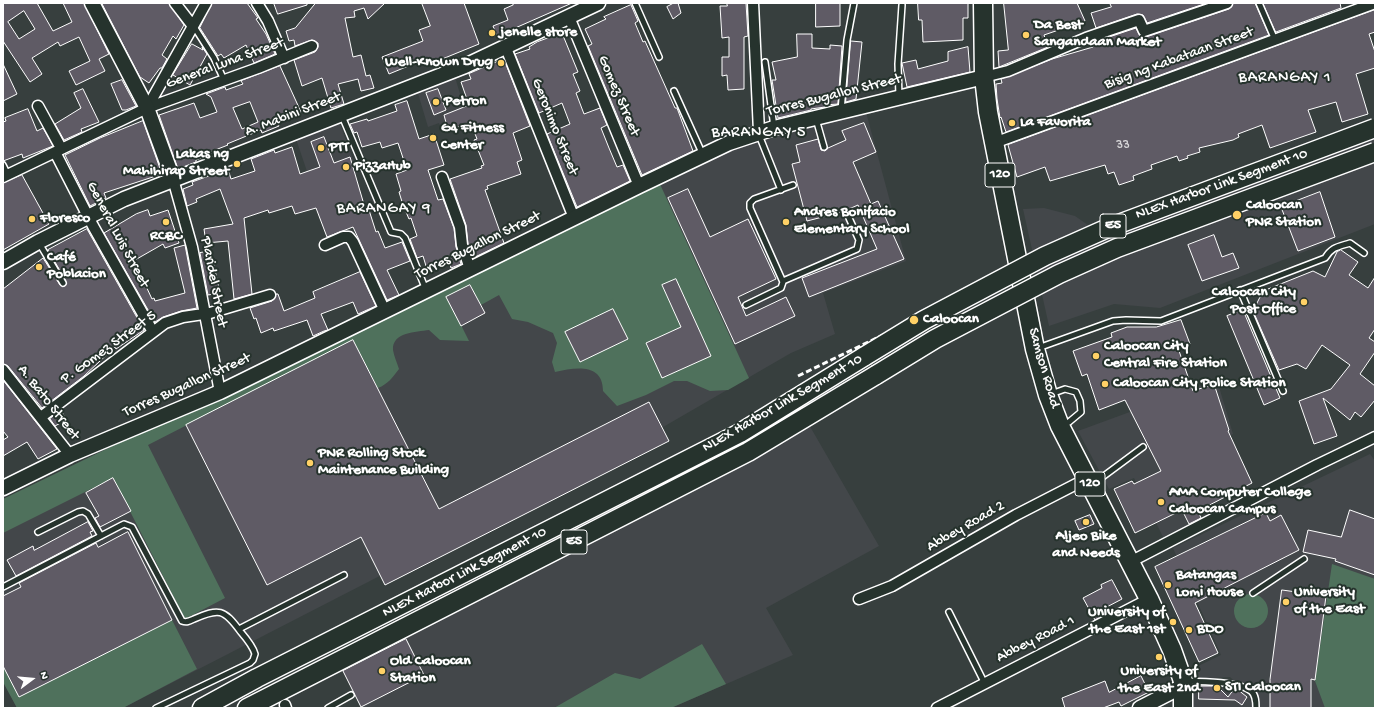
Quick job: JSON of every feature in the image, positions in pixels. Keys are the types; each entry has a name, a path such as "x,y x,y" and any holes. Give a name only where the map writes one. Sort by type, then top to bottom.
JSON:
{"highway":[{"name":"Samson Road","path":"983,3 984,77 994,143 1035,349 1048,395 1060,426 1130,562 1172,650 1183,684 1183,708"},
{"name":"NLEX Harbor Link Segment 10","path":"202,708 257,678 740,433 924,320 1046,256 1108,228 1375,128"},
{"name":"NLEX Harbor Link Segment 10","path":"247,708 748,452 935,339 1059,274 1117,248 1375,152"},
{"path":"194,708 257,678"},
{"path":"250,708 267,698"}],"street":[{"path":"92,3 147,108 173,179"},
{"path":"175,3 192,25"},
{"name":"General Luna Street","path":"147,108 192,25 206,3"},
{"path":"257,3 268,21 284,58"},
{"name":"A. Mabini Street","path":"3,262 89,216 173,179 342,115 465,66 506,48 598,3"},
{"path":"753,3 759,132"},
{"path":"984,77 1008,71 1086,38 1139,20 1144,31 1226,3"},
{"name":"Bisig ng Kabataan Street","path":"994,143 1375,3"},
{"name":"Gomez Street","path":"569,17 640,186"},
{"name":"General Luna Street","path":"6,176 147,108 284,58 312,46"},
{"name":"Geronimo Street","path":"506,48 574,218"},
{"name":"Torres Bugallon Street","path":"3,488 70,455 220,392 703,155 759,132 984,77"},
{"name":"General Luis Street","path":"38,106 89,216 152,332"},
{"path":"442,177 460,227 462,245 470,269"},
{"name":"Plaridel Street","path":"173,179 192,247 220,392"},
{"path":"325,246 343,237 349,237 353,242 385,311"},
{"name":"P. Gomez Street 5","path":"41,417 165,323 183,317 205,314 270,295"},
{"name":"A. Bato Street","path":"3,370 70,455"},
{"path":"1130,562 1311,468 1375,437"},
{"name":"Abbey Road 2","path":"859,600 892,586 1016,515 1089,482"},
{"name":"Abbey Road 1","path":"937,708 1149,600"},
{"path":"1140,708 1183,684"}],"lane":[{"path":"636,3 659,57"},
{"path":"841,112 847,40 854,3"},
{"path":"1260,3 1275,40"},
{"path":"899,98 898,64 902,5"},
{"path":"192,25 214,58 224,80"},
{"path":"765,62 774,128"},
{"path":"674,91 703,155"},
{"path":"342,115 391,232 401,234 405,238 426,291"},
{"path":"816,118 824,147"},
{"path":"759,132 780,190"},
{"path":"3,165 6,176"},
{"path":"746,305 781,288 783,281 749,206 751,201 793,185"},
{"path":"783,281 857,249 859,240 849,218"},
{"path":"38,242 63,283"},
{"path":"1035,349 1113,322 1161,322 1325,258 1330,250 1336,247 1350,243 1364,253"},
{"path":"1240,290 1283,391"},
{"path":"1048,395 1065,389 1076,392 1080,401 1080,412 1069,422 1060,426"},
{"path":"1089,482 1143,447"},
{"path":"38,532 78,512 83,511 88,514 101,536"},
{"path":"3,587 124,524 132,527 182,621 187,622 218,611 227,614 254,651 253,660 156,708"},
{"path":"1253,593 1304,559"},
{"path":"239,629 344,575"},
{"path":"949,612 985,684"},
{"path":"1183,684 1243,686 1252,691 1256,699 1256,708"},
{"path":"328,708 351,696"}],"shaded area":[{"path":"455,77 469,124 443,133 439,123 428,127 417,90"},
{"path":"866,112 906,261 823,293 835,334 791,353 613,456 123,708 17,708 3,682 3,499 711,156 758,138"},
{"path":"1375,119 1375,224 1160,308 1114,304 1049,326 1023,209 1044,208 1075,216 1088,225"},
{"path":"340,124 358,173 313,189 296,139"},
{"path":"1217,380 1233,434 1161,467 1188,525 1163,537 1134,478 1109,489 1078,431"},
{"path":"808,423 879,546 766,608 793,655 671,708 360,708 424,675 403,634"},
{"name":"University of the East","path":"1370,454 1375,461 1375,708 1254,708 1249,695 1230,677 1196,679 1194,668 1221,655 1173,548"},
{"name":"STI Caloocan","path":"1230,679 1249,696 1253,708 1193,708 1194,680"}],"green space":[{"path":"659,182 749,378 728,390 710,391 687,381 674,381 646,395 617,406 603,391 602,382 593,371 579,368 555,372 552,362 557,343 553,333 528,322 512,319 499,295 481,305 470,285 447,297 469,341 440,340 429,330 412,332 401,336 396,340 393,350 399,369 385,385 378,388 353,340 148,445 225,598 185,619 113,478 3,533 3,499"},
{"path":"1332,564 1375,579 1375,708 1325,708 1315,681"},
{"path":"1248,594 1254,594 1258,595 1265,601 1268,611 1267,618 1261,625 1254,628 1248,628 1244,627 1237,621 1234,614 1234,608 1235,604 1241,597"},
{"path":"172,620 197,669 123,708 17,708 3,682 3,666 19,697"},
{"path":"702,644 726,684 671,708 554,708 615,673 640,679"}],"building":[{"path":"3,3 37,3 53,31 72,22 63,3 84,3 109,54 99,59 105,71 76,85 69,71 90,61 79,37 60,46 58,42 32,58 42,74 30,82 3,41","holes":["24,11 35,29 19,39 8,22"]},
{"path":"102,3 169,3 184,25 176,39 173,36 162,55 167,59 162,68 160,68 149,83 140,77"},
{"path":"212,3 247,3 258,18 256,19 266,34 275,54 254,63 246,45 224,58 221,54 218,56 200,28"},
{"path":"274,3 307,3 307,5 278,14"},
{"path":"316,3 385,3 368,19 364,8 354,11 355,17 345,18 353,57 361,55 366,76 370,75 374,88 361,91 358,79 338,84 344,104 331,108 322,78 302,86 294,60 315,52 318,47 318,43 312,40 295,46 294,40 289,41 286,31 295,28"},
{"path":"422,3 464,3 479,44 425,66 423,60 389,74 382,57 423,41 419,30 430,26"},
{"path":"512,3 572,3 497,36 493,26 508,20 504,9 513,5"},
{"path":"674,3 678,3 681,13 673,19 667,7"},
{"path":"727,3 746,3 748,36 744,37 744,89 728,90 727,75 722,76 722,57 729,57 729,37 722,38 720,6 727,6"},
{"path":"816,3 840,3 840,26 816,27"},
{"path":"918,3 968,3 968,18 963,18 963,40 923,42 922,20 919,20"},
{"name":"Da Best Sangandaan Market","path":"1004,3 1077,3 1085,21 1044,35 1048,47 999,67 998,51 1008,50"},
{"path":"1110,3 1207,3 1147,23 1143,15 1137,14 1096,28 1091,13 1111,7"},
{"path":"1233,3 1255,3 1269,35 1006,132 1001,117 1000,118 997,99 996,84 1002,83 1001,79 1052,59 1093,47 1091,43 1136,28 1140,36 1146,37 1229,9"},
{"path":"1263,3 1340,3 1341,8 1276,32"},
{"path":"631,5 638,21 635,23 643,42 645,41 675,108 677,108 693,151 642,175 588,46 592,44 585,29 606,19 604,17"},
{"path":"1375,10 1375,32 1369,34 1375,52 1375,68 1356,74 1368,114 1342,122 1336,102 1308,110 1316,132 1270,148 1262,125 1238,134 1239,137 1233,140 1199,148 1200,152 1187,156 1188,158 1179,161 1177,156 1151,165 1152,169 1133,176 1134,180 1119,185 1114,172 1108,174 1105,165 1050,181 1045,167 1017,177 1008,145"},
{"path":"562,33 578,72 573,74 580,91 576,93 584,114 600,108 607,125 601,128 609,148 617,167 623,165 630,181 577,207 547,134 570,124 562,103 539,113 515,54 530,49 529,47 537,42"},
{"path":"797,34 812,34 812,48 830,49 830,45 842,46 838,104 825,105 825,107 811,109 778,118 772,80 776,80 772,62 797,57"},
{"path":"851,41 862,42 856,99 846,102"},
{"path":"192,44 203,50 202,47 207,54 190,85 173,75"},
{"path":"968,47 970,72 907,87 902,63 916,60 918,69 948,61 948,52"},
{"path":"504,59 530,126 513,133 522,160 517,162 521,174 487,186 488,189 485,190 504,243 473,258 468,244 466,225 450,179 482,168 481,166 484,165 474,140 477,139 471,123 448,130 444,115 469,105 461,82 471,79 469,74"},
{"path":"3,64 17,94 3,101"},
{"path":"280,66 301,112 277,122 279,126 262,133 261,130 227,144 228,145 210,152 211,154 196,160 196,162 178,169 159,115 194,103 200,118 217,112 211,97 206,94 225,87 226,90 243,84 241,81","holes":["250,102 258,122 242,129 233,108"]},
{"path":"122,80 136,106 126,110 122,110 111,84"},
{"path":"83,89 99,122 81,129 82,132 64,140 55,124 81,108 74,93"},
{"name":"Petron","path":"438,89 446,110 434,115 426,93"},
{"path":"407,101 419,139 434,134 444,165 428,170 438,200 443,199 454,228 456,247 461,264 451,268 449,259 426,266 423,256 417,258 410,239 417,236 411,218 409,219 403,205 396,174 407,170 398,143 382,148 380,142 362,147 357,132 354,133 350,124 367,119 368,121 397,111 395,105"},
{"path":"28,109 37,131 43,128 53,146 23,158 22,154 3,161 3,122 6,121 5,118"},
{"path":"143,121 162,174 104,193 106,198 90,206 65,155 100,138"},
{"path":"864,123 876,152 853,162 871,204 878,201 904,259 809,297 802,278 877,249 858,205 842,212 807,221 792,164 800,162 796,145 818,139 821,150 825,151 828,148 846,140 842,131"},
{"path":"324,137 334,163 350,157 365,208 368,207 376,232 378,231 385,248 402,242 410,261 387,270 399,295 387,300 353,227 327,237 316,208 295,214 292,206 269,213 268,210 244,218 252,294 234,299 228,241 206,243 204,229 233,224 220,189 196,199 197,202 187,206 183,189 193,185 192,182 228,169 231,179 255,171 251,159 274,150 275,153 292,147 300,174 320,167 311,142"},
{"path":"22,175 49,224 3,250 3,183"},
{"path":"688,189 710,237 748,219 776,279 738,297 746,316 786,297 795,316 735,344 668,198"},
{"path":"1320,192 1335,237 1298,251 1281,207"},
{"path":"148,210 150,216 168,210 179,243 165,248 163,244 135,260 137,263 133,265 142,285 145,284 152,299 154,298 155,301 185,293 174,248 185,245 197,308 163,317 155,322 104,233 136,214"},
{"path":"87,229 144,330 116,349 115,347 84,376 42,408 8,366 3,364 3,289 43,258 60,285 65,286 66,281 48,250"},
{"path":"1214,235 1222,257 1233,253 1239,268 1202,281 1188,245"},
{"path":"1341,250 1358,262 1349,275 1368,288 1375,277 1375,329 1369,338 1375,342 1375,352 1360,374 1375,386 1375,400 1361,417 1355,412 1350,420 1323,398 1337,436 1314,444 1299,401 1331,389 1350,365 1322,345 1306,369 1297,364 1279,370 1253,311 1263,291 1313,271 1325,277 1337,252"},
{"path":"211,251 220,293 208,295 200,253"},
{"path":"360,272 376,306 358,314 353,302 321,314 328,330 313,336 307,320 274,331 273,328 261,333 256,318 254,319 250,308 272,301 276,294 278,294 284,311 315,298 313,292"},
{"path":"676,279 711,356 662,378 646,343 681,327 662,285"},
{"path":"470,285 485,313 461,326 446,297"},
{"path":"613,309 628,339 580,362 565,332"},
{"path":"1243,310 1280,398 1264,405 1227,316"},
{"path":"1181,320 1190,344 1178,348 1193,391 1214,384 1229,430 1228,431 1252,483 1198,511 1201,518 1189,524 1182,510 1135,533 1114,489 1132,481 1134,484 1161,471 1125,400 1099,410 1087,374 1082,376 1073,351 1112,337 1111,333 1127,327 1156,327"},
{"name":"PNR Rolling Stock Maintenance Building","path":"353,340 439,509 649,402 669,441 385,585 361,537 267,585 186,425"},
{"path":"3,380 57,449 38,459 27,442 3,456 3,440 8,437 3,431"},
{"path":"61,410 66,420 55,426 50,419"},
{"path":"113,478 131,511 100,527 95,518 99,516 86,493"},
{"path":"1350,510 1375,519 1375,575 1335,561 1336,559 1303,552 1308,530 1341,537"},
{"path":"1266,513 1270,521 1281,515 1299,550 1195,603 1218,653 1199,662 1155,567"},
{"path":"1090,515 1094,524 1079,530 1075,521"},
{"path":"88,522 93,531 90,532 92,536 16,576 7,560 33,546 34,550"},
{"path":"128,532 172,620 19,697 3,666 3,596 21,587 19,583 96,543 98,547"},
{"path":"1112,580 1122,599 1103,609 1106,614 1095,620 1083,598 1102,588 1101,585"},
{"path":"1282,590 1326,596 1315,680 1311,679 1311,708 1270,708 1270,680"},
{"name":"Old Caloocan Station","path":"406,639 424,675 361,707 343,671"},
{"path":"1141,676 1149,692 1121,706 1119,702 1103,708 1065,708 1062,698 1105,681 1109,692"},
{"path":"1199,686 1217,686 1228,697 1234,689 1237,689 1247,697 1242,705 1235,700 1199,699"}],"railway":[{"path":"798,376 914,320 1047,262 1077,243 1109,226 1244,173 1375,125"}],"place":[{"name":"jenelle store","path":"492,33"},
{"name":"Da Best Sangandaan Market","path":"1026,35"},
{"name":"Well-Known Drug","path":"501,63"},
{"name":"Petron","path":"436,102"},
{"name":"La Favorita","path":"1012,123"},
{"name":"G4 Fitness Center","path":"433,138"},
{"name":"PTT","path":"321,148"},
{"name":"Lakas ng Mahihirap Street","path":"237,164"},
{"name":"PizzaHub","path":"346,167"},
{"name":"Caloocan PNR Station","path":"1237,215"},
{"name":"Floresco","path":"32,219"},
{"name":"RCBC","path":"166,222"},
{"name":"Andres Bonifacio Elementary School","path":"786,222"},
{"name":"Café Poblacion","path":"39,267"},
{"name":"Caloocan City Post Office","path":"1304,302"},
{"name":"Caloocan","path":"914,320"},
{"name":"Caloocan City Central Fire Station","path":"1096,356"},
{"name":"Caloocan City Police Station","path":"1105,384"},
{"name":"PNR Rolling Stock Maintenance Building","path":"310,463"},
{"name":"AMA Computer College Caloocan Campus","path":"1161,502"},
{"name":"Aljeo Bike and Needs","path":"1086,522"},
{"name":"Batangas Lomi House","path":"1168,585"},
{"name":"University of the East","path":"1286,602"},
{"name":"University of the East 1st","path":"1173,622"},
{"name":"BDO","path":"1189,630"},
{"name":"University of the East 2nd","path":"1159,657"},
{"name":"Old Caloocan Station","path":"382,671"},
{"name":"STI Caloocan","path":"1217,688"}],"district":[{"name":"BARANGAY 1","path":"1285,79"},
{"name":"BARANGAY 5","path":"759,134"},
{"name":"BARANGAY 9","path":"384,210"}]}
